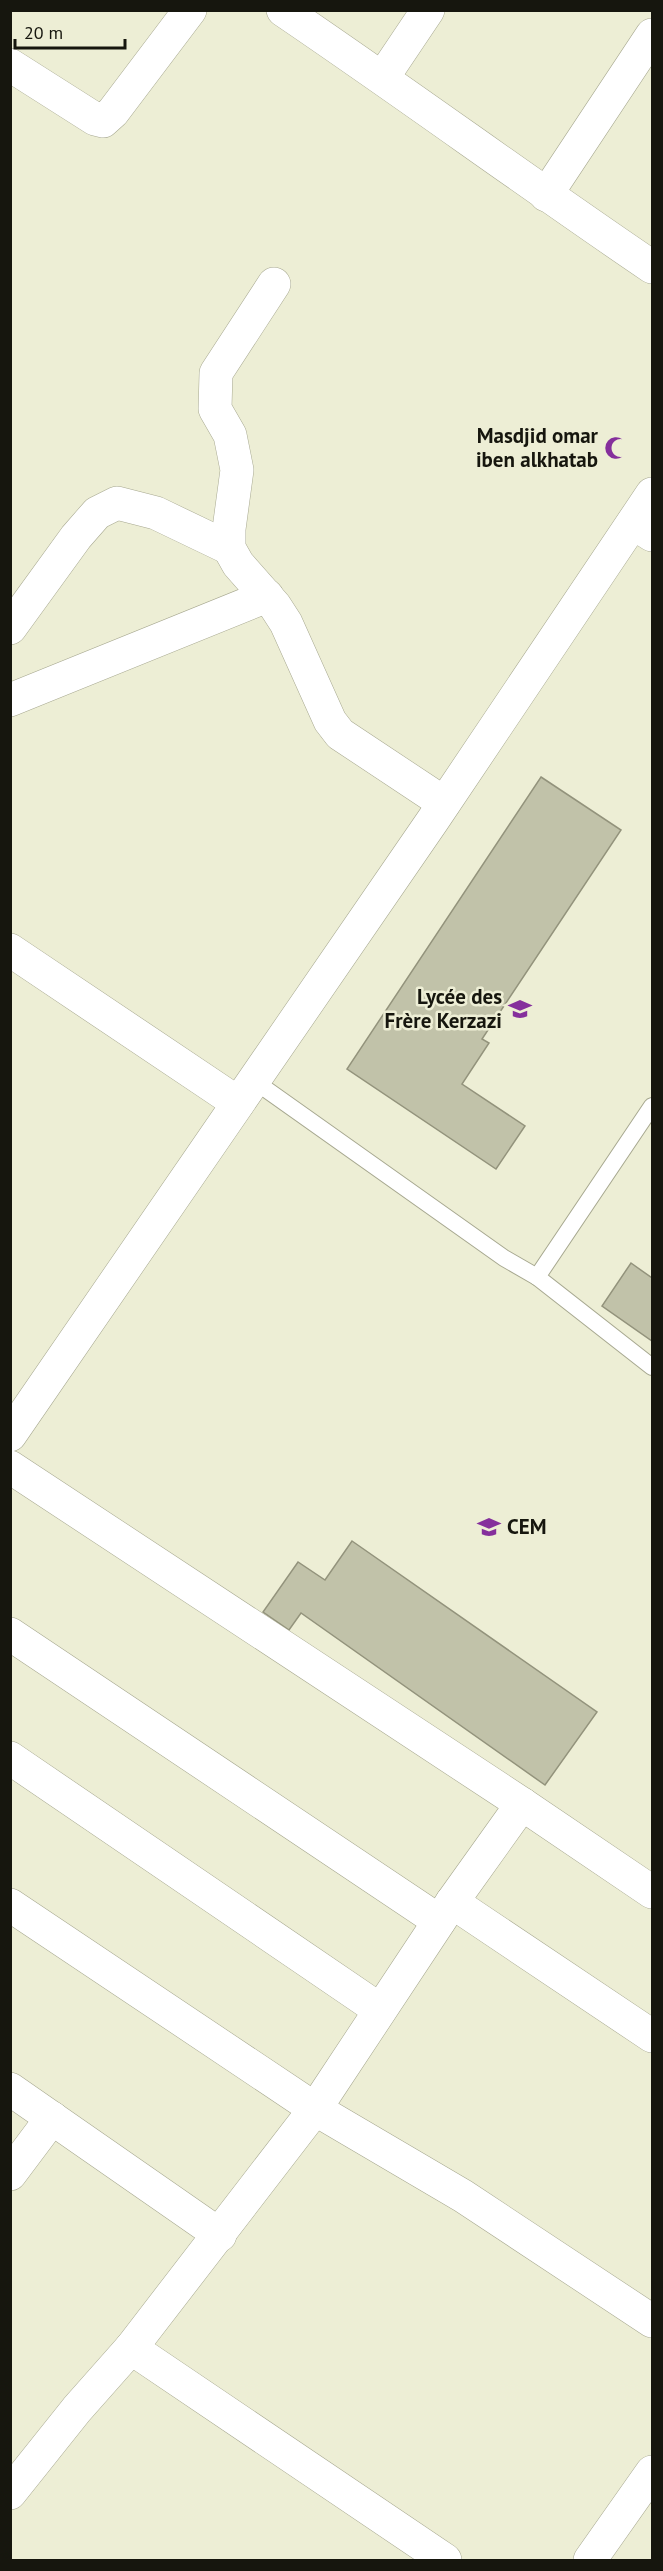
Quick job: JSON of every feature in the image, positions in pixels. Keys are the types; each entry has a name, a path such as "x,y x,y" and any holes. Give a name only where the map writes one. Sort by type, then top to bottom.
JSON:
{"street":[{"path":"10,64 95,119 103,121 113,112 190,10"},
{"path":"283,10 383,77 546,195 652,267"},
{"path":"383,77 428,10"},
{"path":"546,195 652,35"},
{"path":"274,284 216,373 216,409 230,435 237,471 229,529 229,548 238,564 267,596 286,623 324,708 340,734 444,803"},
{"path":"10,1436 444,803 643,529 652,494"},
{"path":"10,628 76,537 97,513 117,503 156,513 229,548"},
{"path":"10,700 267,596"},
{"path":"10,950 245,1092"},
{"path":"10,1467 652,1892"},
{"path":"10,1634 446,1911 652,2037"},
{"path":"10,1758 380,2010"},
{"path":"10,2493 77,2409 131,2348 315,2109 446,1911 522,1804"},
{"path":"10,1905 315,2109 463,2196 652,2320"},
{"path":"10,2089 220,2235"},
{"path":"10,2174 52,2118"},
{"path":"131,2348 445,2560"},
{"path":"590,2560 652,2472"}],"lane":[{"path":"245,1092 537,1278 652,1367"},
{"path":"537,1278 652,1106"}],"building":[{"path":"541,777 621,830 482,1039 489,1043 462,1084 525,1126 496,1169 347,1069"},
{"path":"631,1263 652,1278 652,1341 602,1306"},
{"path":"352,1541 597,1712 545,1785 301,1613 289,1630 263,1612 298,1562 325,1580"}],"place":[{"name":"Masdjid omar iben alkhatab","path":"616,448"},
{"name":"Lycée des Frère Kerzazi","path":"520,1009"},
{"name":"CEM","path":"489,1527"}]}
